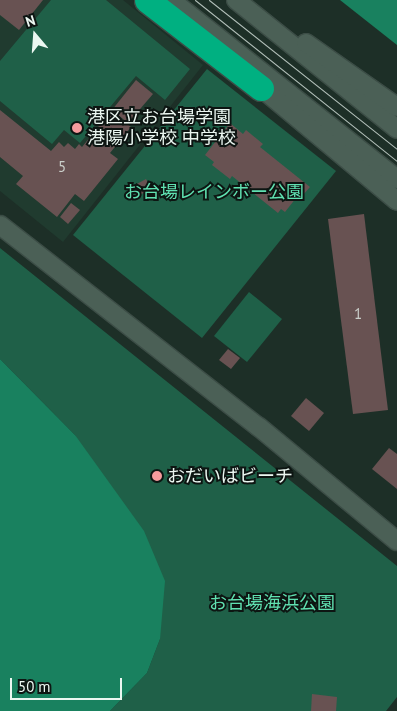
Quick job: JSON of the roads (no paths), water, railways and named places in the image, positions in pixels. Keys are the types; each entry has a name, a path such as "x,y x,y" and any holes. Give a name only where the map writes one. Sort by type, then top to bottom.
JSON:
{"highway":[{"path":"147,0 261,88"}],"street":[{"path":"162,0 261,88 289,102 397,179"},
{"path":"171,0 289,102 397,201"},
{"path":"236,0 324,63 397,108"},
{"path":"245,0 324,63 397,129"},
{"path":"289,102 397,189"},
{"path":"0,225 258,427 397,542"}],"tram line":[{"path":"195,0 397,161"},
{"path":"209,0 397,149"}],"place":[{"name":"港区立お台場学園 港陽小学校 中学校","path":"77,128"},
{"name":"おだいばビーチ","path":"157,476"}],"park label":[{"name":"お台場レインボー公園","path":"214,192"},
{"name":"お台場海浜公園","path":"272,603"}]}
